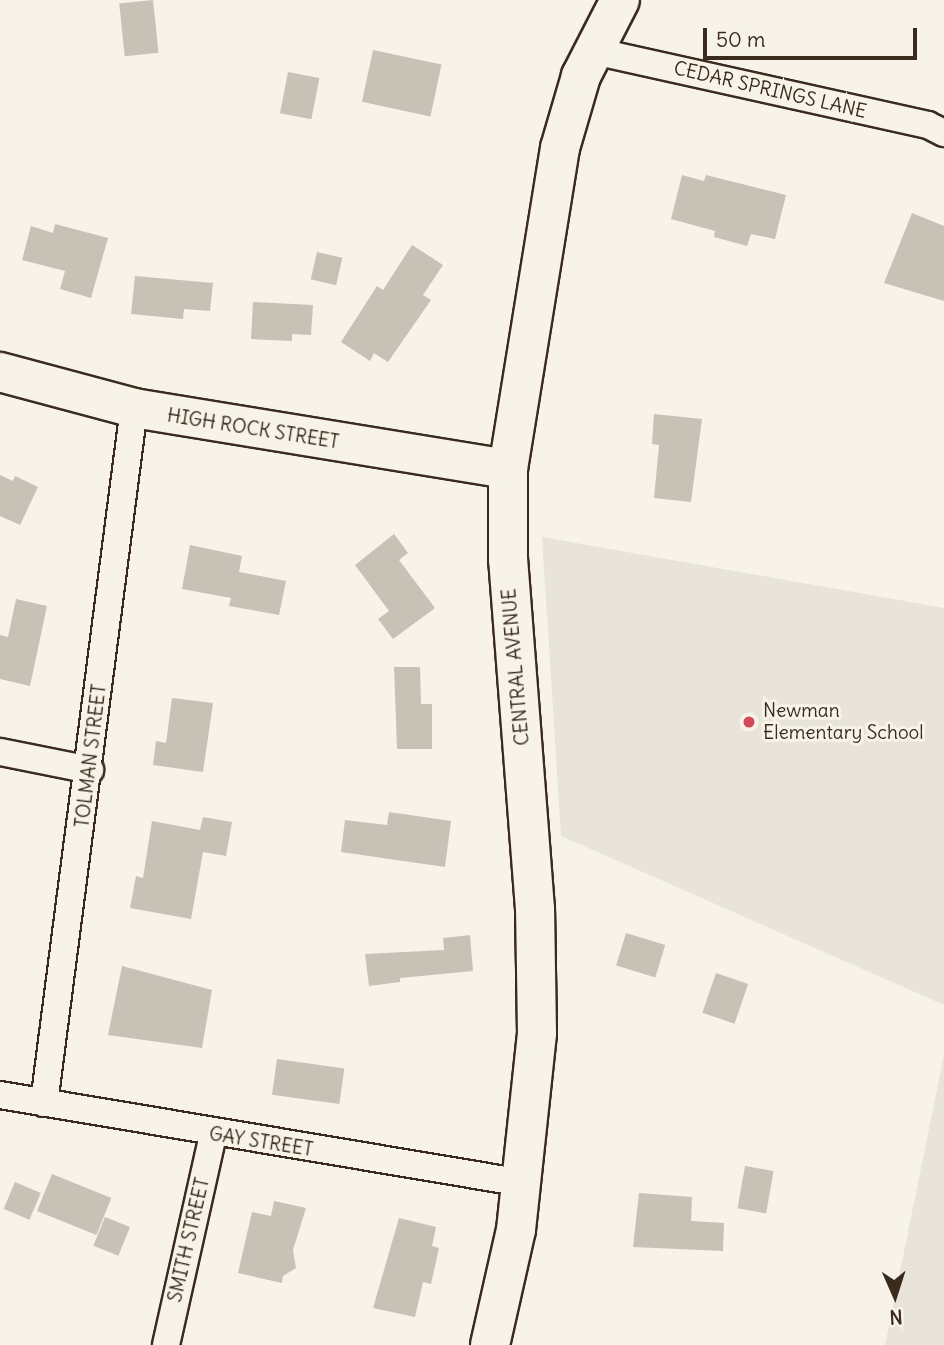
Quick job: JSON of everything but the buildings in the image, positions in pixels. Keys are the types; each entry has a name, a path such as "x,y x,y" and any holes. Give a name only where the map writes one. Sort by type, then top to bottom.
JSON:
{"main road":[{"name":"CENTRAL AVENUE","path":"490,1345 523,1183 537,1033 536,922 508,560 509,469 560,148 581,76 620,0"},
{"name":"HIGH ROCK STREET","path":"0,372 134,408 509,469"}],"street":[{"name":"CEDAR SPRINGS LANE","path":"594,51 928,125 944,133"},
{"name":"TOLMAN STREET","path":"44,1103 90,769 134,408"},
{"path":"0,752 90,769"},
{"name":"GAY STREET","path":"0,1095 213,1134 523,1183"},
{"name":"SMITH STREET","path":"166,1345 213,1134"}],"shaded area":[{"name":"Newman Elementary School","path":"542,537 944,608 944,1005 561,836"},
{"path":"944,1055 944,1345 885,1345"}],"place":[{"name":"Newman Elementary School","path":"749,722"}]}
